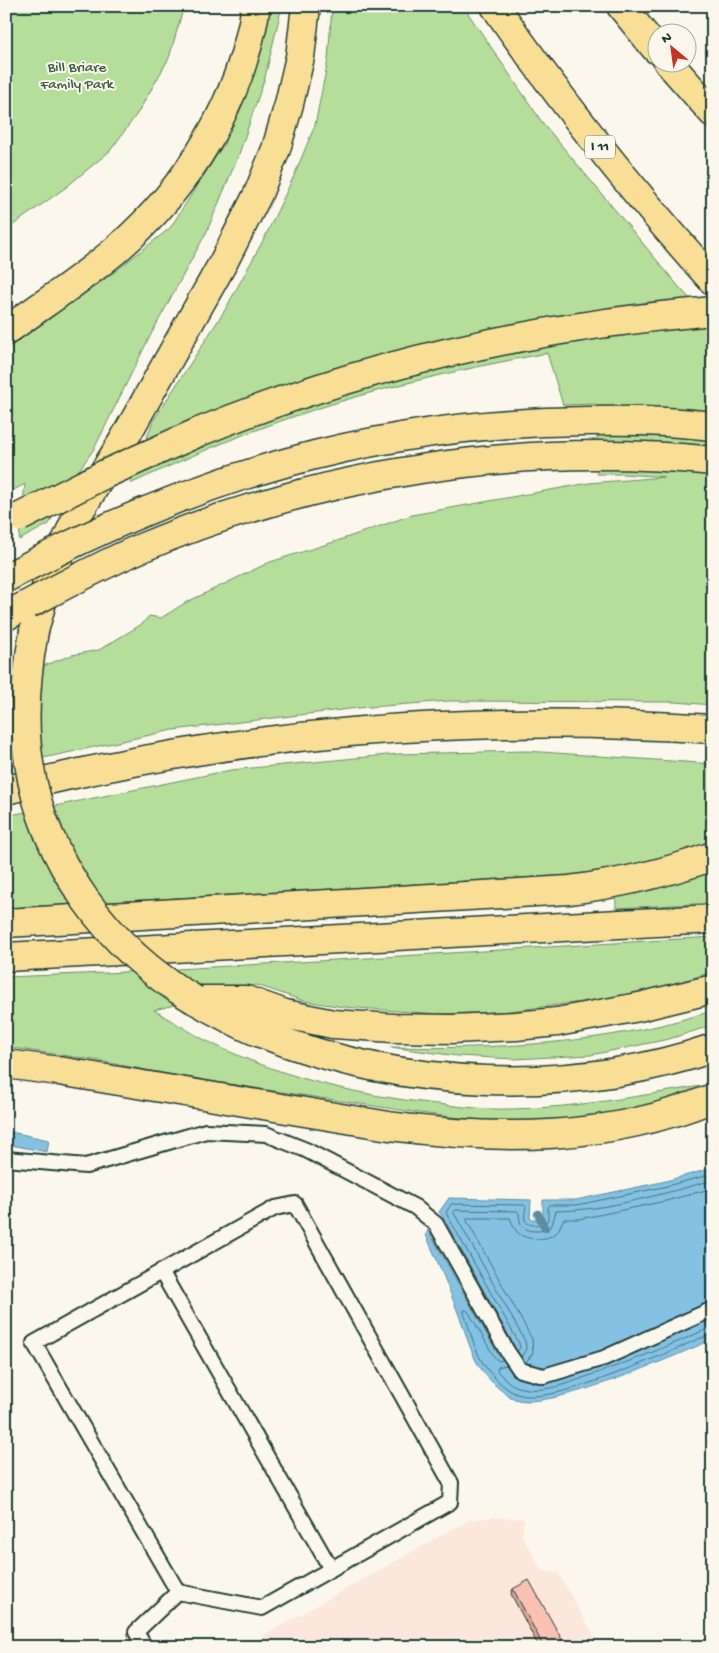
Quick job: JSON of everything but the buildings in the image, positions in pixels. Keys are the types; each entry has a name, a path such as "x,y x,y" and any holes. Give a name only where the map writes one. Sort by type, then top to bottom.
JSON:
{"highway":[{"path":"6,331 85,275 116,250 161,206 186,175 215,128 230,95 249,41 256,6"},
{"path":"306,6 300,57 291,96 276,149 258,194 224,261 128,433 79,512 47,584 34,631 26,684 26,744 38,805 52,842 70,878 90,907 127,948 156,975 195,1000 262,1034 307,1050 377,1067 448,1077 512,1080 568,1078 648,1065 713,1048"},
{"name":"I 11","path":"495,6 592,137 672,235 713,281"},
{"path":"622,6 646,36"},
{"path":"677,72 713,113"},
{"path":"13,521 98,477 199,432 279,402 369,372 438,354 534,333 624,320 713,311"},
{"path":"6,578 78,541 167,502 261,470 354,445 438,431 521,422 641,421 713,426"},
{"path":"6,616 88,573 166,538 242,512 340,484 423,469 504,459 612,456 713,461"},
{"path":"6,790 144,759 238,744 334,732 526,723 621,724 713,729"},
{"path":"6,923 569,890 637,879 713,856"},
{"path":"6,957 713,919"},
{"path":"195,1000 246,1000 285,1014 333,1024 452,1029 557,1022 639,1008 713,989"},
{"path":"6,1064 60,1071 389,1126 443,1133 488,1136 553,1135 615,1127 664,1115 713,1098"}],"lane":[{"path":"6,1159 86,1166 206,1131 266,1134 306,1150 415,1206 427,1215 436,1224 507,1351 520,1370 544,1376 604,1358 713,1309"},
{"path":"295,1204 451,1482 450,1502 331,1569 262,1608 178,1592 34,1343 275,1208 295,1204"},
{"path":"161,1271 331,1569"},
{"path":"144,1647 136,1632 178,1592"}],"shaded area":[{"path":"492,1517 524,1519 522,1535 542,1571 558,1573 600,1647 243,1647 469,1520"}],"green space":[{"name":"Bill Briare Family Park","path":"6,6 184,6 169,58 139,111 110,151 65,188 6,230"},
{"path":"269,6 282,6 265,77 239,154 207,231 148,340 94,449 70,483 49,524 19,540 25,484 6,494 6,350 108,277 170,228 224,144 253,68"},
{"path":"332,6 463,6 542,122 679,287 713,323 713,705 675,702 448,701 358,708 173,730 6,766 6,680 72,655 99,650 142,624 149,616 161,618 185,603 270,562 412,515 589,483 665,477 597,474 597,404 563,405 547,353 439,375 332,404 297,415 196,454 130,484 153,421 225,310 265,237 294,176 315,125 328,60"},
{"path":"527,751 713,764 713,903 616,908 615,868 572,875 6,908 6,816 231,770 398,754"},
{"path":"713,937 713,972 662,987 604,999 502,1012 438,1014 344,1007 304,1001 257,985 154,1010 203,1039 230,1052 285,1073 341,1088 428,1103 480,1108 537,1108 610,1100 707,1085 647,1105 593,1116 502,1123 427,1114 188,1078 95,1060 6,1047 6,977 106,973"},
{"path":"713,1011 713,1025 669,1039 591,1055 514,1059 458,1056 390,1047 485,1047 549,1043 612,1035 669,1023"}],"water":[{"path":"6,1131 49,1140 47,1152 6,1144"},
{"path":"713,1168 713,1339 613,1380 555,1397 532,1401 515,1399 490,1380 479,1366 471,1350 454,1301 426,1235 428,1230 499,1356 515,1347 439,1212 449,1198 531,1200 530,1219 543,1219 543,1200 576,1200 662,1182"}],"waterway":[{"path":"538,1214 545,1228"}]}
